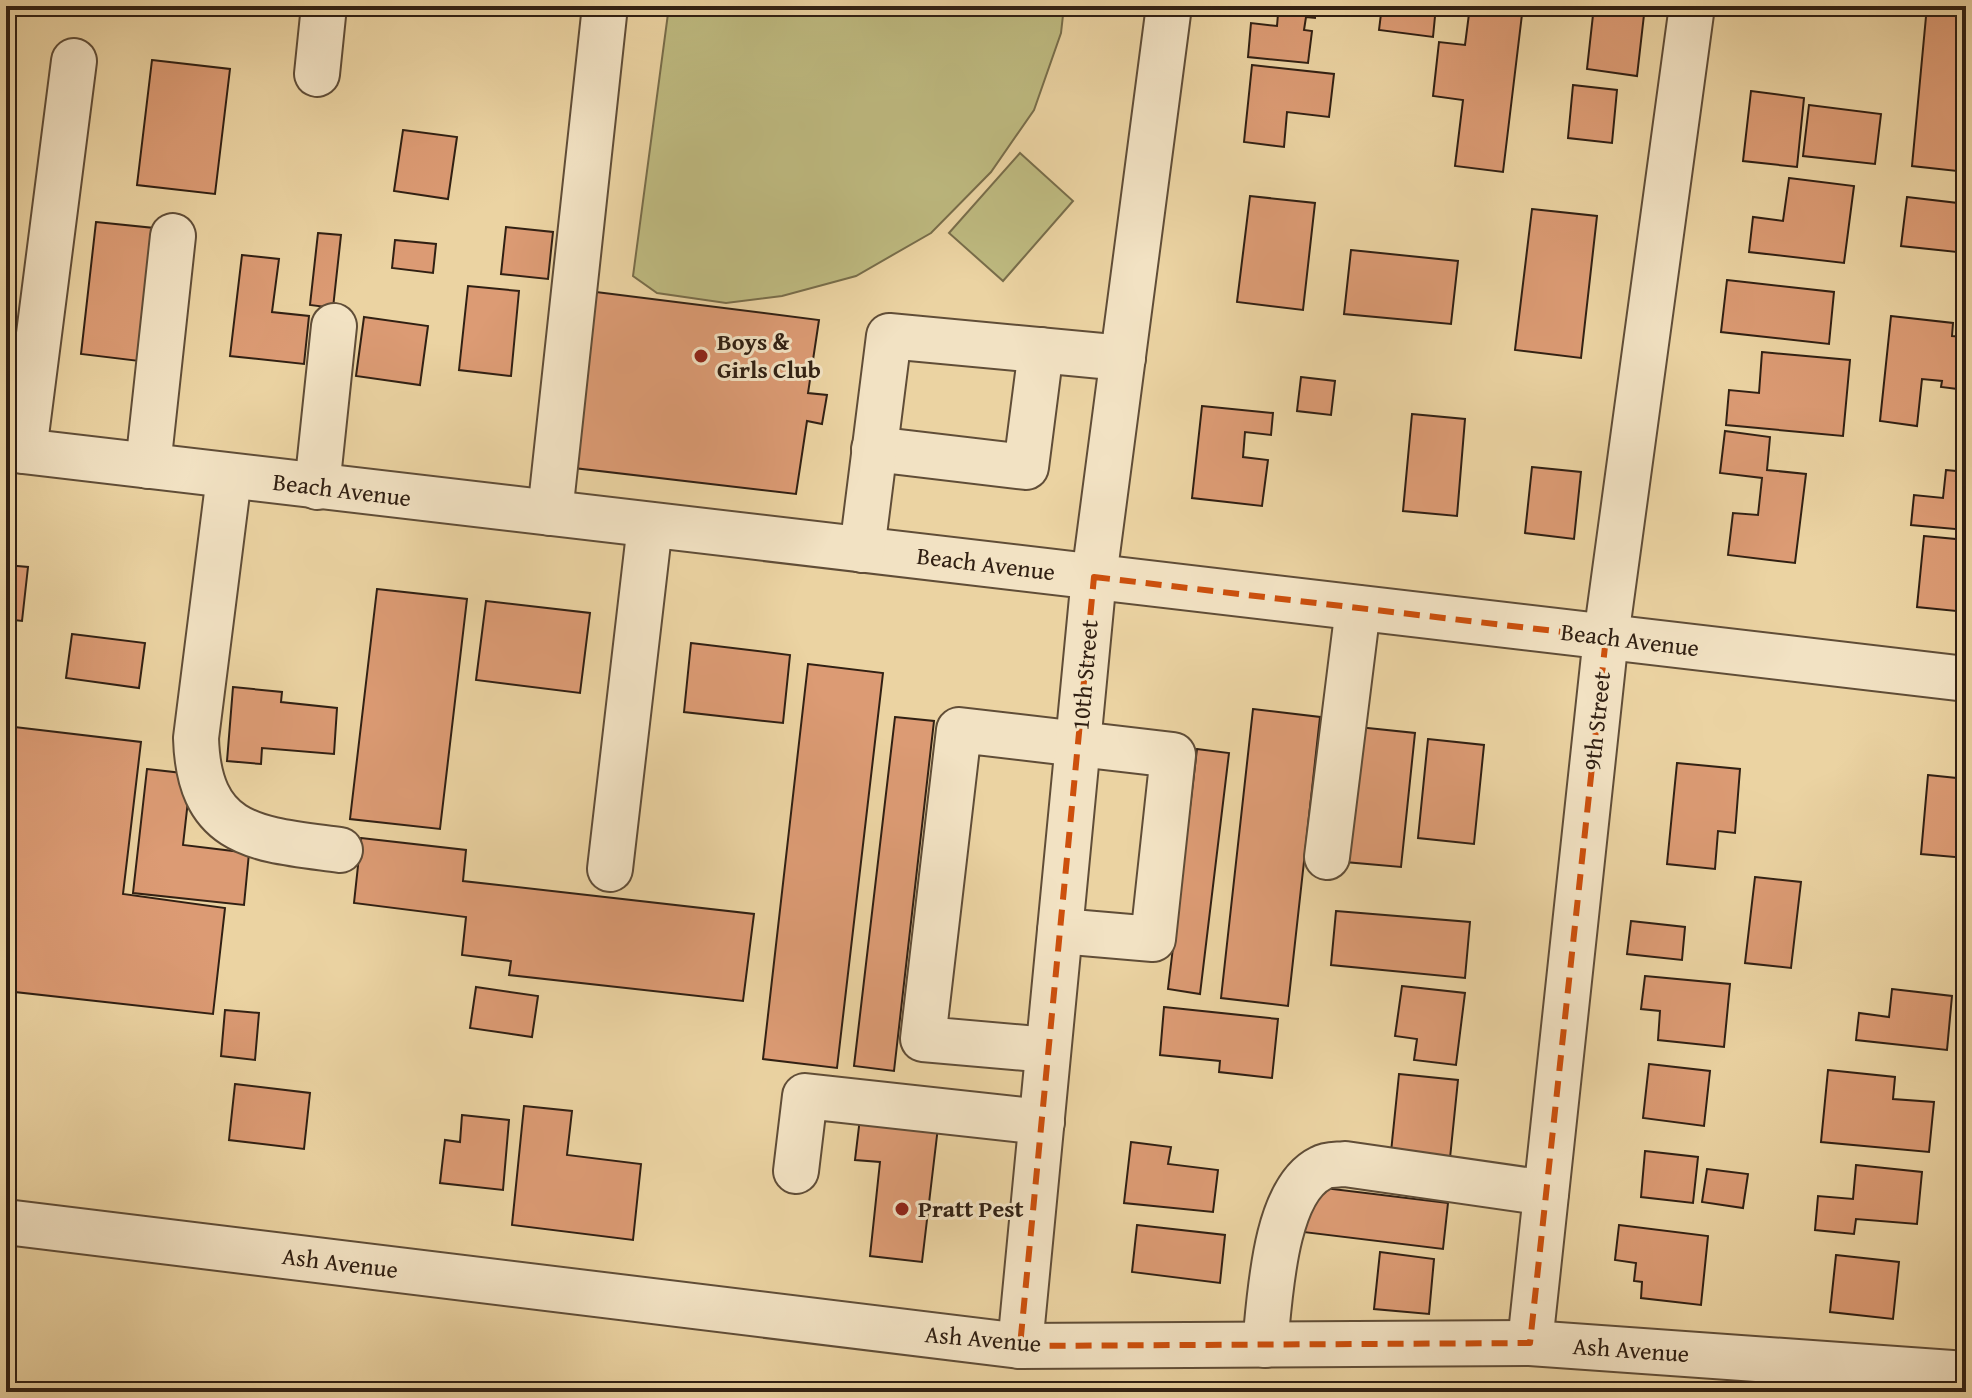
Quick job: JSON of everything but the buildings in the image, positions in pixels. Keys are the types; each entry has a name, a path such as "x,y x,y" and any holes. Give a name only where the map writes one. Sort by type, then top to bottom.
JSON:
{"street":[{"path":"317,74 324,6"},
{"path":"550,513 605,6"},
{"name":"10th Street","path":"1020,1346 1094,577 1169,6"},
{"name":"9th Street","path":"1530,1343 1606,637 1692,6"},
{"path":"15,450 74,61"},
{"path":"148,466 173,236"},
{"path":"317,487 334,326"},
{"path":"862,550 889,336 1123,358"},
{"path":"874,449 1026,467 1041,350"},
{"name":"Beach Avenue","path":"15,450 1966,679"},
{"path":"229,477 196,738 200,776 223,818 239,829 265,840 340,850"},
{"path":"610,869 650,525"},
{"path":"1327,857 1358,608"},
{"path":"1048,1050 923,1039 959,730 1173,755 1153,939 1060,931"},
{"path":"796,1171 805,1096 1042,1122"},
{"path":"1265,1345 1281,1228 1304,1179 1322,1166 1345,1164 1546,1193"},
{"name":"Ash Avenue","path":"6,1222 1020,1346 1530,1343 1966,1374"}],"highlighted area":[{"path":"1094,577 1606,637 1530,1343 1020,1346"}],"shaded area":[{"path":"669,6 1064,6 1061,33 1034,110 991,172 931,233 856,276 782,296 726,303 657,293 633,276"},
{"path":"1020,153 1073,201 1003,281 949,233"}],"place":[{"name":"Boys & Girls Club","path":"701,356"},
{"name":"Pratt Pest","path":"902,1209"}]}
